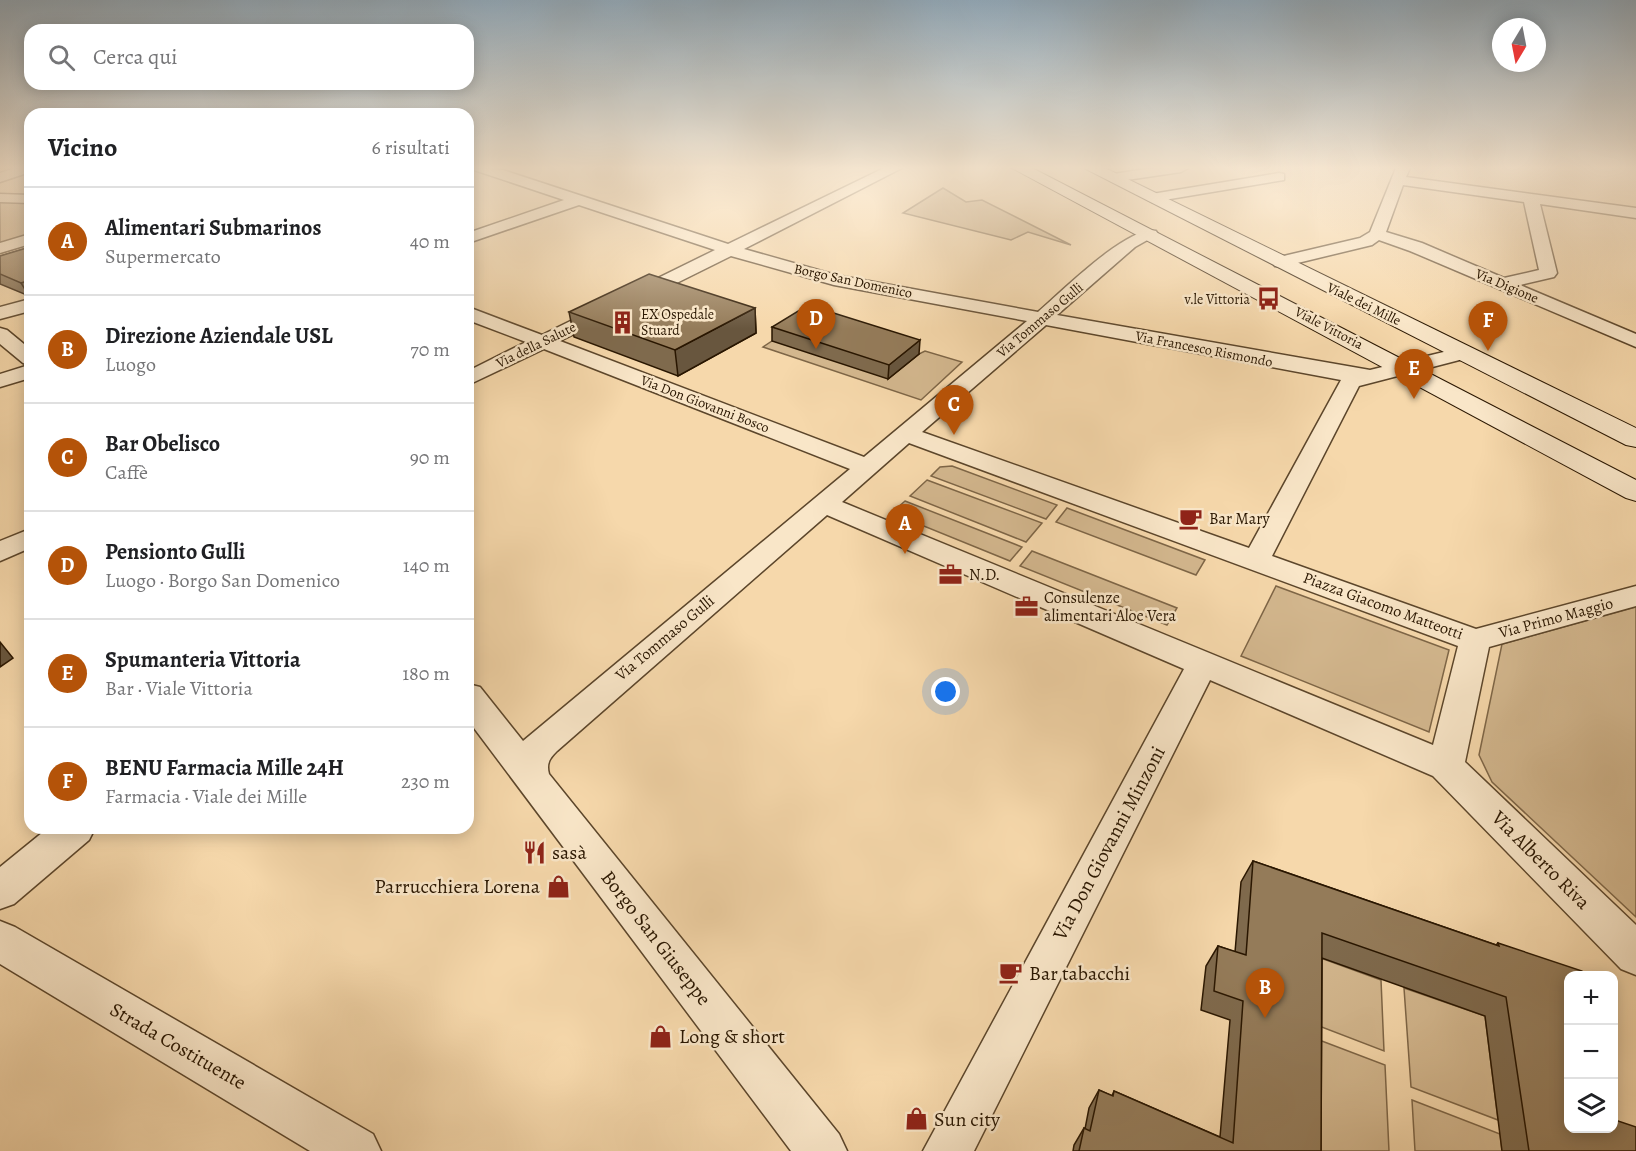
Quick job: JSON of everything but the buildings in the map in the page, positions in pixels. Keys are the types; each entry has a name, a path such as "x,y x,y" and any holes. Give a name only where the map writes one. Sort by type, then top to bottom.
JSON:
{"main road":[{"name":"Viale Vittoria","path":"1126,222 1406,368 1636,492"},
{"name":"Viale dei Mille","path":"1200,222 1636,439"}],"street":[{"path":"474,236 515,222"},
{"name":"Borgo San Domenico","path":"644,222 729,250 834,280 1041,318"},
{"name":"Via della Salute","path":"474,376 786,222"},
{"path":"1281,262 1366,242 1377,234 1382,222"},
{"path":"1502,284 1548,273 1536,222"},
{"name":"Via Tommaso Gulli","path":"906,434 1129,244 1150,234"},
{"name":"Via Digione","path":"1377,234 1416,247 1636,341"},
{"path":"0,248 24,241"},
{"path":"0,313 24,307"},
{"name":"Via Don Giovanni Bosco","path":"474,315 867,467"},
{"name":"Via Francesco Rismondo","path":"1041,318 1348,375 1367,376"},
{"path":"0,334 24,354"},
{"path":"1256,560 1348,384 1367,376 1464,353"},
{"path":"0,381 24,373"},
{"path":"906,434 824,504 1446,766"},
{"name":"Piazza Giacomo Matteotti","path":"906,434 1475,640 1446,766"},
{"name":"Via Tommaso Gulli","path":"536,783 529,762 538,747 824,504"},
{"path":"0,552 24,540"},
{"name":"Via Primo Maggio","path":"1475,640 1636,596"},
{"name":"Via Don Giovanni Minzoni","path":"948,1151 1203,663"},
{"name":"Borgo San Giuseppe","path":"474,704 822,1151"},
{"name":"Via Alberto Riva","path":"1446,766 1636,954"},
{"path":"0,891 69,834"},
{"name":"Strada Costituente","path":"0,941 357,1151"}],"shaded area":[{"path":"0,222 24,222 24,237 0,244"},
{"path":"938,222 1025,222 1071,245 1028,232 1011,240"},
{"path":"772,341 919,354 925,351 962,362 921,400 763,347"},
{"path":"952,466 1057,505 1046,519 931,476 940,467"},
{"path":"927,480 1042,523 1026,542 910,496"},
{"path":"905,501 1022,547 1010,561 899,516 896,509"},
{"path":"1067,508 1205,560 1196,575 1056,522"},
{"path":"1032,551 1177,608 1167,625 1020,566"},
{"path":"1276,586 1449,650 1429,732 1241,656"},
{"path":"1636,607 1636,917 1492,782 1479,755 1502,644"},
{"path":"1307,953 1381,980 1384,1051 1306,1021"},
{"path":"1404,988 1485,1016 1498,1120 1411,1087"},
{"path":"1306,1035 1385,1065 1389,1151 1304,1151"},
{"path":"1412,1100 1500,1134 1502,1151 1415,1151"}],"place":[{"name":"v.le Vittoria","path":"1268,299"},
{"name":"EX Ospedale Stuard","path":"623,322"},
{"name":"Pensionto Gulli","path":"816,349"},
{"name":"BENU Farmacia Mille 24H","path":"1488,351"},
{"name":"Spumanteria Vittoria","path":"1414,399"},
{"name":"Bar Obelisco","path":"954,435"},
{"name":"Bar Mary","path":"1191,519"},
{"name":"Alimentari Submarinos","path":"905,554"},
{"name":"N.D.","path":"951,575"},
{"name":"Consulenze alimentari Aloe Vera","path":"1026,607"},
{"name":"sasà","path":"534,852"},
{"name":"Parrucchiera Lorena","path":"558,886"},
{"name":"Bar tabacchi","path":"1011,973"},
{"name":"Direzione Aziendale USL","path":"1265,1018"},
{"name":"Long & short","path":"661,1036"},
{"name":"Sun city","path":"916,1119"}]}
